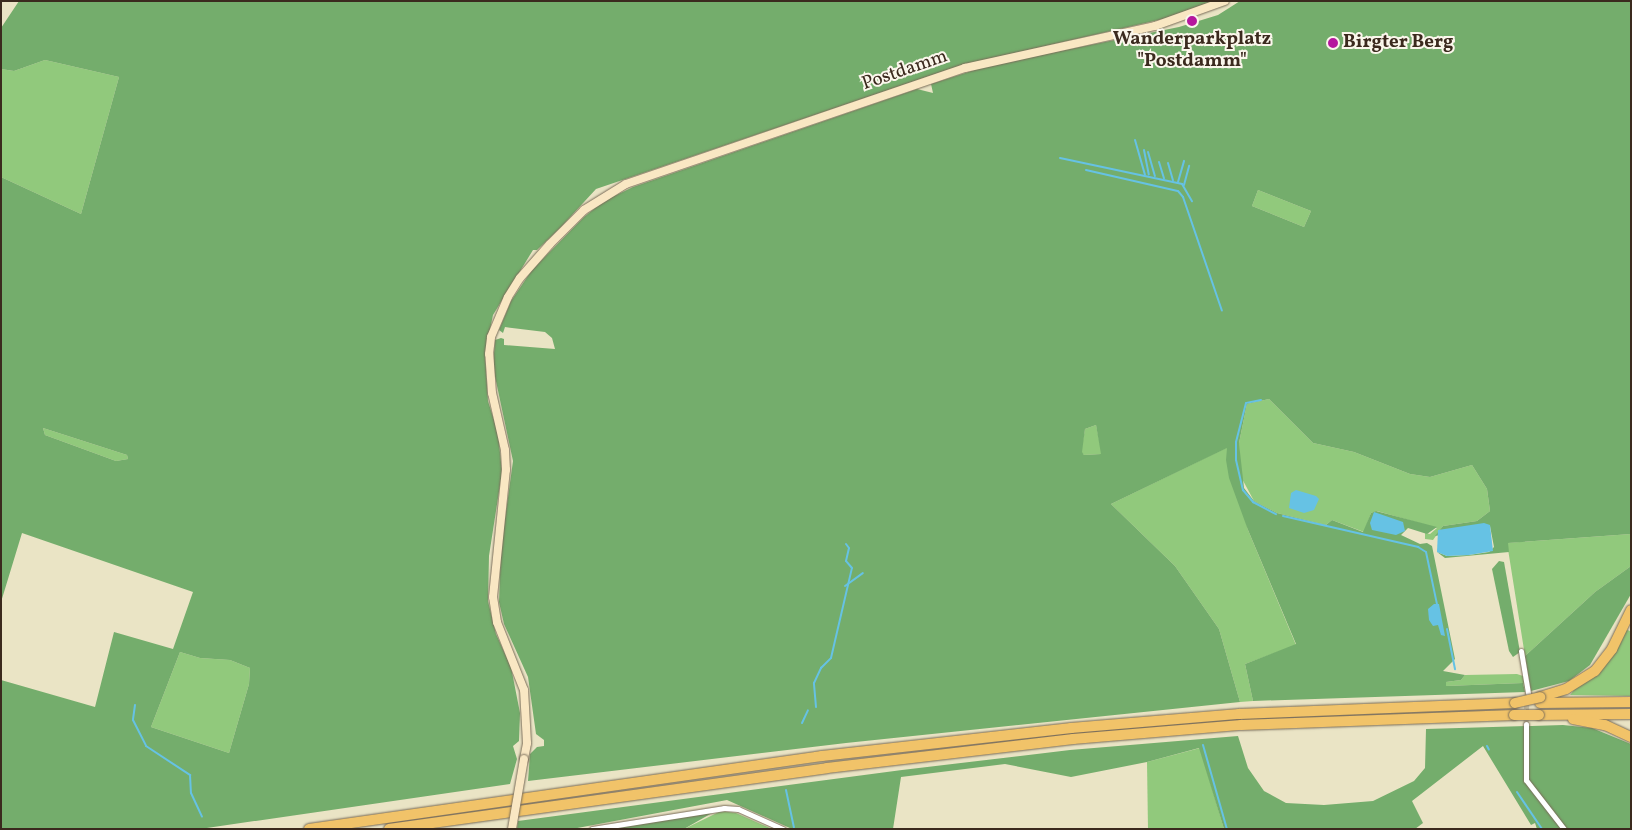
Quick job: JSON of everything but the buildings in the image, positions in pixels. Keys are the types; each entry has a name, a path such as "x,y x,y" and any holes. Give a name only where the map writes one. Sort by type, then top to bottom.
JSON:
{"highway":[{"path":"1540,700 1566,689 1595,671 1612,649 1631,610"},
{"path":"309,829 722,770 1016,734 1239,714 1515,703 1540,700 1631,702"},
{"path":"1552,714 1605,725 1631,736"},
{"path":"389,829 790,773 1073,739 1288,723 1552,714 1631,714"}],"street":[{"name":"Postdamm","path":"512,829 527,744 524,690 498,622 493,597 506,470 505,450 489,371 491,337 520,278 584,210 603,196 626,184 966,68 1155,26 1225,1"},
{"path":"1521,651 1528,693"},
{"path":"1526,724 1526,780 1564,829"},
{"path":"592,829 724,808 738,809 783,829"}],"green space":[{"path":"19,1 1214,1 1163,19 962,65 596,189 561,227 537,250 533,250 493,315 485,354 488,401 498,433 502,472 489,556 488,601 496,634 511,667 520,713 519,741 513,746 517,759 510,784 200,829 1,829 1,680 95,707 114,632 173,649 193,592 22,533 1,602 1,177 81,214 119,77 45,60 14,71 1,69 1,28","holes":["43,428 127,455 128,459 116,461 45,435","180,652 200,658 230,660 250,668 249,684 229,753 151,727"]},
{"path":"1240,1 1631,1 1631,534 1508,543 1509,552 1445,558 1437,552 1447,556 1469,555 1489,552 1494,547 1490,526 1435,536 1443,526 1477,521 1490,511 1487,489 1472,465 1430,477 1410,474 1354,452 1313,443 1269,399 1247,404 1239,443 1244,488 1254,501 1277,513 1326,525 1332,520 1363,532 1371,513 1376,511 1437,527 1427,534 1408,528 1401,535 1420,544 1427,543 1432,546 1455,659 1443,671 1465,675 1461,680 1446,682 1446,686 1523,683 1525,692 1253,701 1245,664 1296,644 1248,530 1229,478 1226,460 1227,448 1111,504 1175,566 1219,629 1240,702 846,743 528,781 530,754 537,747 544,746 544,740 536,734 528,677 504,624 499,602 501,548 513,461 493,367 495,340 501,338 504,339 504,345 555,349 552,338 545,332 505,327 503,333 499,330 511,301 532,270 584,217 604,201 633,187 917,89 933,93 931,84 987,66 1179,27 1218,15","holes":["1258,190 1311,211 1304,227 1252,206","1096,425 1101,454 1084,455 1082,452 1085,429"]},
{"path":"45,60 119,77 81,214 1,177 1,69 14,71"},
{"path":"1258,190 1311,211 1304,227 1252,206"},
{"path":"1269,399 1313,443 1354,452 1410,474 1430,477 1472,465 1487,489 1490,511 1477,521 1443,526 1433,540 1425,539 1425,533 1430,534 1437,528 1377,511 1371,513 1364,532 1332,520 1326,525 1277,513 1254,501 1240,475 1239,443 1247,404"},
{"path":"1096,425 1102,454 1084,455 1081,452 1085,429"},
{"path":"43,428 127,455 128,459 116,461 45,435"},
{"path":"1228,447 1248,530 1296,645 1245,664 1253,701 1240,702 1219,629 1175,566 1111,504"},
{"path":"1631,534 1631,566 1595,592 1525,656 1507,543"},
{"path":"1499,561 1504,562 1520,652 1513,657 1509,651 1492,569"},
{"path":"1631,566 1631,594 1590,665 1569,681 1531,691 1525,656 1595,592"},
{"path":"1625,629 1630,631 1631,696 1570,695"},
{"path":"180,652 200,658 230,660 250,668 249,684 229,753 151,727"},
{"path":"1517,674 1523,676 1526,692 1523,683 1446,686 1446,682 1461,680 1465,675"},
{"path":"1563,725 1592,728 1631,744 1631,829 1537,829 1535,823 1531,825 1483,746 1412,801 1423,823 1415,829 1224,829 1199,748 1147,762 1071,777 1005,764 901,777 893,829 792,829 727,800 572,829 517,829 518,821 902,770 1070,750 1238,736 1248,768 1264,791 1286,803 1324,805 1373,801 1414,781 1425,768 1426,729"},
{"path":"1200,748 1224,829 1148,829 1147,762"},
{"path":"721,811 736,813 772,829 684,829"},
{"path":"712,813 684,829 608,829 644,822"}],"water":[{"path":"1296,490 1316,496 1319,499 1314,510 1304,513 1289,508 1291,493"},
{"path":"1374,512 1403,522 1405,531 1396,535 1372,530 1370,523"},
{"path":"1484,523 1490,525 1493,551 1447,556 1437,552 1438,530"},
{"path":"1434,604 1439,604 1445,636 1441,635 1438,625 1433,626 1429,620 1428,609"}],"waterway":[{"path":"1135,140 1145,175"},
{"path":"1144,150 1149,175"},
{"path":"1148,152 1155,176"},
{"path":"1060,158 1182,184 1192,201"},
{"path":"1178,182 1184,161"},
{"path":"1159,162 1164,178"},
{"path":"1168,163 1173,180"},
{"path":"1184,185 1189,166"},
{"path":"1086,170 1178,191 1183,197 1222,311"},
{"path":"1261,400 1246,403 1236,442 1236,460 1243,490 1253,502 1276,514"},
{"path":"1283,516 1418,547 1426,552 1437,604"},
{"path":"816,707 814,683 821,668 831,658 852,568 846,561 849,548 846,544"},
{"path":"845,586 863,573"},
{"path":"1447,629 1455,669"},
{"path":"135,705 133,720 146,746 190,775 191,793 202,817"},
{"path":"802,723 808,710"},
{"path":"1203,745 1227,829"},
{"path":"1487,746 1489,750"},
{"path":"786,790 794,827"},
{"path":"1517,792 1542,829"}],"tunnel":[{"path":"1526,724 1527,699"}],"place":[{"name":"Wanderparkplatz \"Postdamm\"","path":"1192,21"},
{"name":"Birgter Berg","path":"1333,43"}]}
